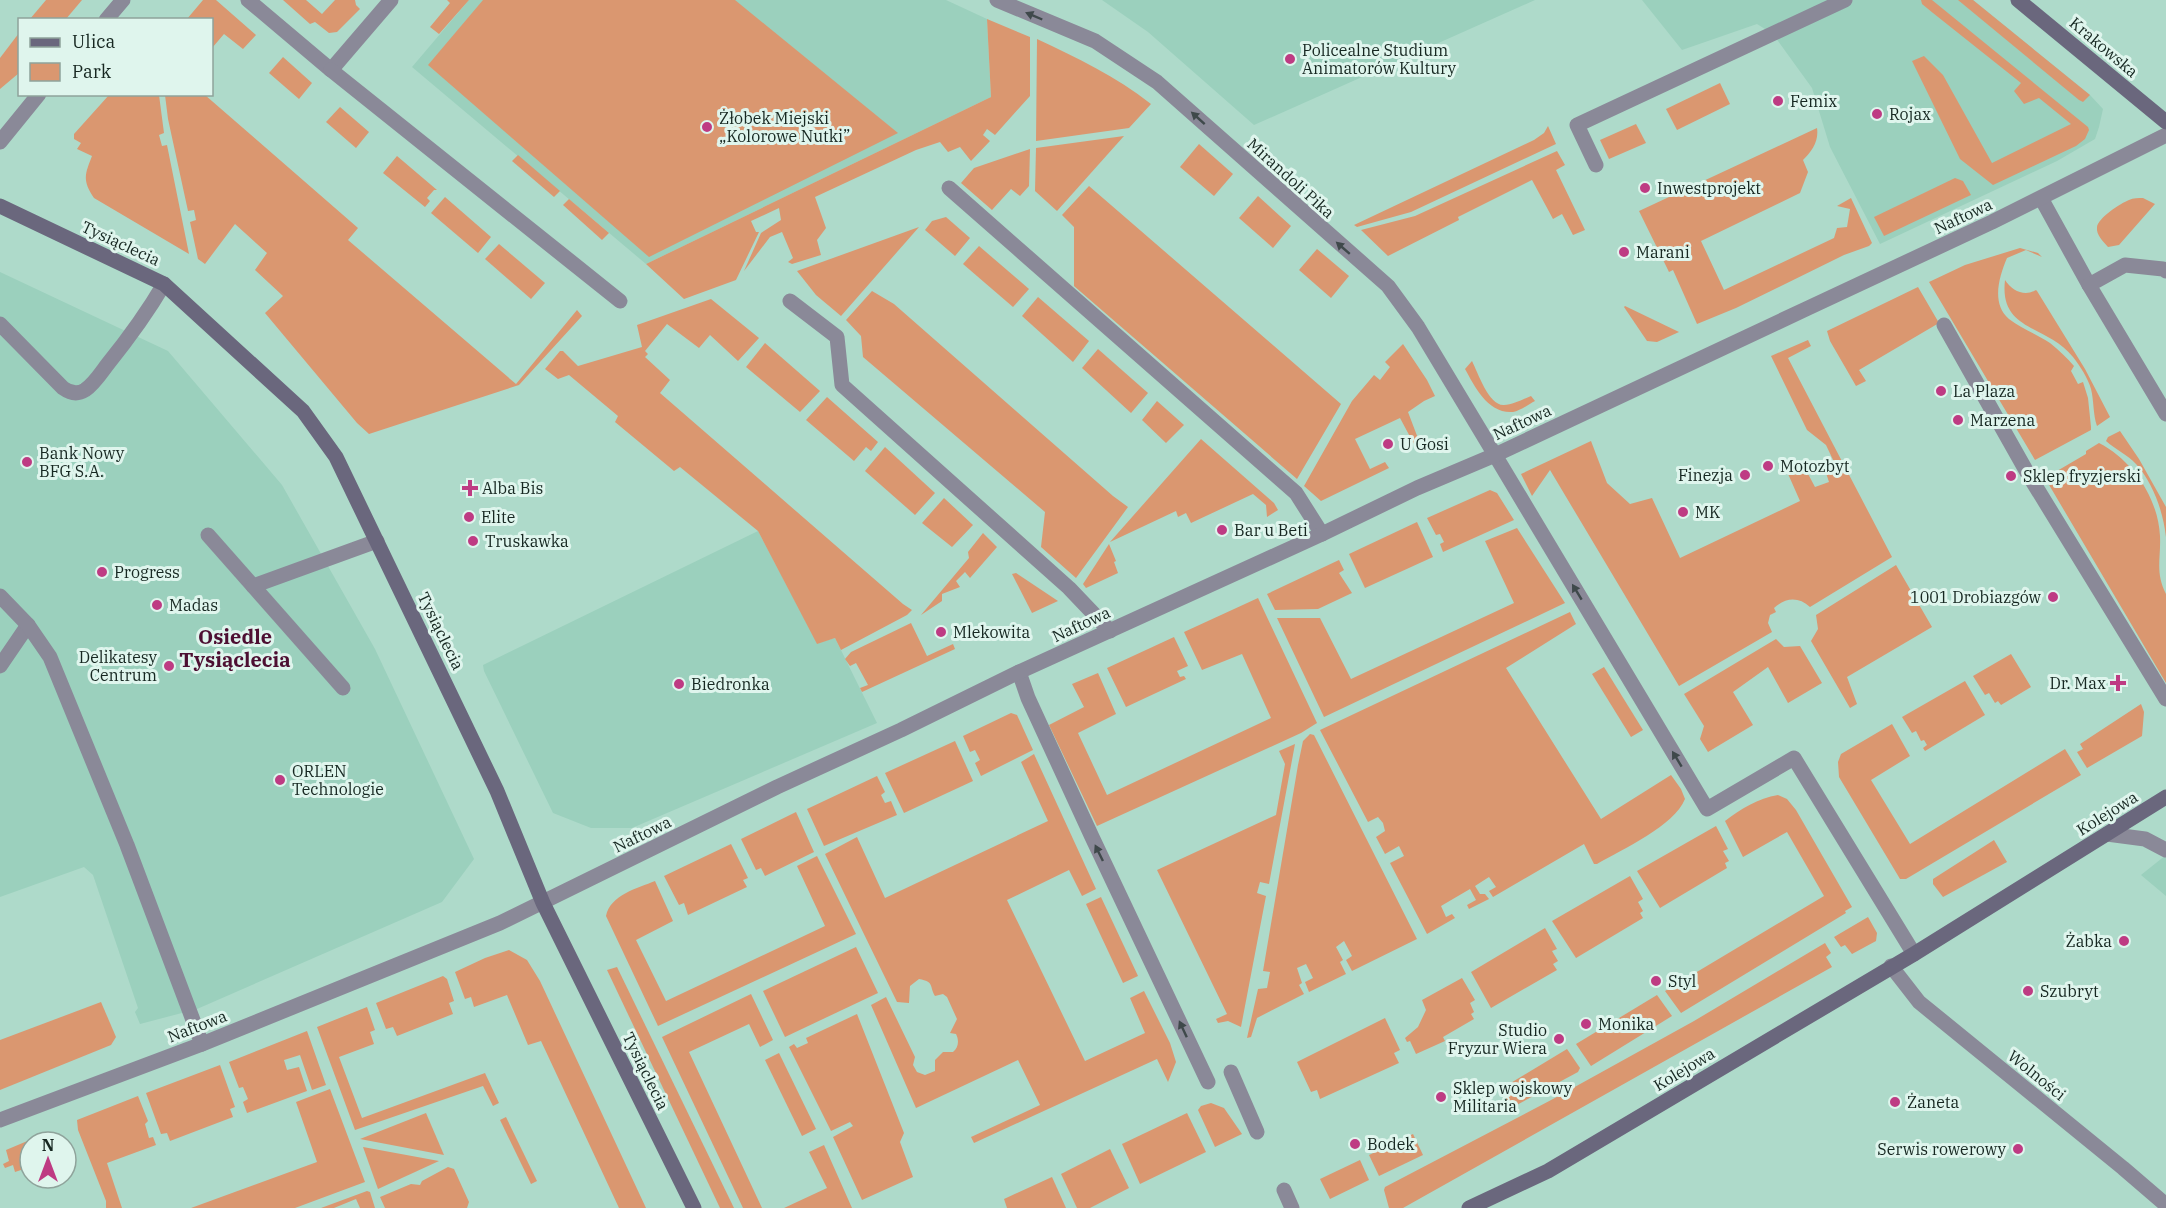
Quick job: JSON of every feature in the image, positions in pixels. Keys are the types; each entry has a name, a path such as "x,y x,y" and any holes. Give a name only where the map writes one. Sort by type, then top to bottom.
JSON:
{"street":[{"path":"108,18 123,0"},
{"path":"248,0 331,70 620,301"},
{"path":"331,70 391,0"},
{"name":"Mirandoli Pika","path":"997,0 1095,41 1157,82 1388,286 1418,327 1707,809 1794,758 1914,954"},
{"path":"1596,165 1577,125 1845,0"},
{"name":"Krakowska","path":"2019,0 2166,122"},
{"path":"0,142 37,96"},
{"name":"Naftowa","path":"0,1120 202,1044 500,923 777,787 1019,672 1323,534 1417,488 1495,455 1992,222 2166,135"},
{"path":"949,188 1296,493 1323,534"},
{"path":"2041,198 2089,285 2166,414"},
{"name":"Tysiąclecia","path":"0,206 164,284 303,411 336,457 497,791 543,903 694,1208"},
{"path":"2089,285 2126,266 2163,268 2166,271"},
{"path":"0,324 63,388 70,393 78,393 86,390 95,380 136,328 164,284"},
{"path":"790,301 837,337 842,385 1069,588 1110,631"},
{"path":"1944,325 2028,474 2166,699"},
{"path":"208,535 343,688"},
{"path":"252,586 377,541"},
{"path":"0,596 28,625 50,657 127,845 202,1044"},
{"path":"0,666 28,625"},
{"path":"1019,672 1028,698 1092,837 1208,1082"},
{"name":"Kolejowa","path":"1469,1208 1548,1171 1914,954 2166,797"},
{"path":"2107,834 2145,839 2166,850"},
{"name":"Wolności","path":"1891,966 1918,1002 2166,1205"},
{"path":"1231,1072 1257,1132"},
{"path":"1284,1190 1292,1208"}],"shaded area":[{"name":"Żłobek Miejski „Kolorowe Nutki”","path":"469,0 946,0 987,19 991,97 646,264 412,67"},
{"name":"Policealne Studium Animatorów Kultury","path":"1102,0 1535,0 1254,125 1148,32"},
{"path":"1642,0 1973,0 2090,95 2103,109 2099,127 2095,139 2057,161 1880,244 1830,147 1812,88 1773,34 1757,24 1682,50"},
{"path":"0,272 168,351 282,485 375,649 474,859 442,902 197,1009 140,1024 135,1012 138,1008 93,875 84,867 0,897"},
{"path":"758,531 817,643 835,638 877,723 632,828 591,828 553,813 483,665"},
{"path":"2166,855 2166,896 2141,875"}],"green space":[{"path":"46,0 82,0 67,18 31,18"},
{"path":"203,0 216,0 256,35 243,49 224,34 213,47 213,18 188,18"},
{"path":"283,0 306,0 322,14 335,0 355,0 360,9 337,32 329,33 315,22 310,24"},
{"path":"447,0 469,0 439,34 430,27 450,3"},
{"name":"Żłobek Miejski „Kolorowe Nutki”","path":"483,0 735,0 898,133 649,257 428,65"},
{"path":"1921,0 1932,0 2088,127 2085,139 2076,146 1993,185 1960,159 1912,61 1924,56 1943,75 1992,163 2071,124 2039,98 2024,104 2014,91 2021,83 1922,4"},
{"path":"1958,0 1973,0 2090,95 2083,102 2079,100"},
{"path":"987,19 1030,37 1030,96 995,135 987,129 983,135 990,141 971,161 960,147 948,152 940,142 916,150 815,197 826,228 817,240 821,255 792,264 788,262 793,258 782,232 770,237 744,271 761,233 781,220 779,208 751,221 756,232 759,232 736,280 684,299 646,264 991,97"},
{"path":"18,34 18,74 0,89 0,58"},
{"path":"1037,39 1110,76 1151,104 1129,128 1036,141"},
{"path":"283,57 312,83 299,99 269,73"},
{"path":"1720,83 1730,104 1677,130 1666,109"},
{"path":"108,96 159,96 164,133 159,135 162,146 167,145 189,254 94,198 86,182 92,156 77,149 81,143 74,139 74,134"},
{"path":"165,96 206,96 358,228 348,240 516,384 577,310 582,316 519,385 369,434 357,423 265,313 283,296 255,270 267,253 235,224 205,264 198,259 190,222 196,220 194,210 188,211"},
{"path":"340,107 369,132 356,148 326,122"},
{"path":"1636,124 1646,143 1609,159 1600,140"},
{"path":"1548,126 1556,144 1411,212 1357,227 1354,225 1534,140 1544,133"},
{"path":"1817,128 1814,145 1803,160 1808,172 1800,193 1701,241 1724,290 1834,238 1837,228 1847,227 1850,209 1837,206 1851,198 1872,243 1736,308 1697,324 1673,270 1669,272 1639,211"},
{"path":"1124,136 1057,211 1035,191 1036,148"},
{"path":"1199,144 1233,174 1214,196 1180,167"},
{"path":"1030,149 1029,186 1020,196 1011,189 992,210 961,183 974,168"},
{"path":"1557,151 1565,165 1556,170 1585,230 1573,235 1562,214 1553,219 1532,180 1458,217 1459,220 1388,256 1361,230 1415,216"},
{"path":"518,155 560,191 554,197 512,161"},
{"path":"397,156 437,190 434,190 427,198 430,201 425,207 383,173"},
{"path":"1955,178 1963,181 1971,195 1884,236 1874,217"},
{"path":"1089,186 1341,404 1297,479 1074,286 1074,227 1062,215"},
{"path":"1258,196 1291,226 1273,248 1239,218"},
{"path":"445,197 491,237 478,253 431,213"},
{"path":"2143,198 2155,204 2119,245 2108,247 2100,238 2098,223 2121,204 2132,199"},
{"path":"569,199 609,233 602,240 563,205"},
{"path":"946,217 970,238 955,256 925,230 932,221"},
{"path":"919,227 841,316 816,295 797,271"},
{"path":"499,244 545,283 531,299 485,259"},
{"path":"979,246 1029,289 1013,307 963,264"},
{"path":"2020,248 2038,253 2042,257 2026,250 2007,258 1999,282 2000,306 2009,319 2050,343 2074,366 2071,371 2078,384 2083,382 2088,398 2091,427 2091,430 2035,460 1929,282 1965,265"},
{"path":"1317,249 1349,276 1331,298 1299,270"},
{"path":"2005,280 2019,292 2037,291 2085,369 2110,417 2097,426 2091,389 2081,368 2062,346 2017,319 2009,309 2005,297"},
{"path":"1918,287 1939,323 1859,370 1866,381 1856,386 1830,341 1827,331"},
{"path":"872,291 894,304 1128,507 1076,578 1041,547 1045,512 863,357 861,336 846,320"},
{"path":"1038,297 1089,341 1073,362 1022,316"},
{"path":"711,299 759,338 738,361 710,335 699,348 667,324 645,351 648,354 645,357 670,380 660,393 912,610 907,615 841,650 835,638 817,644 758,531 680,467 674,471 615,422 618,416 569,375 558,379 545,369 560,351 563,351 578,366 642,347 637,325"},
{"path":"1625,306 1679,332 1657,342 1647,341"},
{"path":"1808,340 1811,346 1788,358 1892,557 1810,607 1797,600 1788,600 1779,604 1774,608 1776,612 1770,615 1768,623 1772,632 1679,686 1550,470 1532,496 1521,474 1591,441 1607,483 1630,504 1652,498 1680,558 1800,501 1785,467 1800,465 1807,472 1815,487 1829,482 1824,467 1835,464 1826,445 1807,430 1771,356"},
{"path":"765,343 820,391 800,412 746,367"},
{"path":"1403,344 1435,396 1408,412 1419,441 1415,446 1400,418 1355,439 1370,469 1385,462 1389,468 1321,501 1304,486 1352,401 1374,375 1380,380 1390,367 1385,362"},
{"path":"1098,349 1148,393 1131,413 1082,368"},
{"path":"1472,361 1489,395 1499,404 1511,404 1531,396 1535,401 1513,412 1496,409 1483,398 1465,369"},
{"path":"827,397 878,442 871,451 866,447 854,461 806,420"},
{"path":"1157,401 1184,425 1166,443 1142,420"},
{"path":"2120,431 2166,507 2166,537 2160,507 2142,472 2133,461 2106,441 2108,437"},
{"path":"1201,439 1274,503 1278,510 1267,517 1266,505 1253,494 1191,523 1186,513 1178,517 1176,511 1110,542"},
{"path":"2099,443 2122,459 2132,470 2149,494 2154,507 2160,536 2160,572 2166,594 2166,683 2045,478 2086,454 2086,451"},
{"path":"885,447 935,493 915,515 865,471"},
{"path":"1490,490 1497,493 1514,520 1443,552 1440,544 1444,542 1440,534 1436,535 1427,518"},
{"path":"944,498 973,525 952,547 922,523"},
{"path":"1417,522 1433,557 1365,588 1349,554"},
{"path":"1517,528 1565,603 1324,717 1277,618 1320,618 1351,679 1514,603 1485,541"},
{"path":"983,533 997,547 970,578 965,572 956,581 960,587 942,594 942,601 921,615 969,558 968,552"},
{"path":"1109,544 1118,573 1086,588 1083,584"},
{"path":"1339,560 1344,570 1339,573 1352,593 1318,609 1275,610 1267,594"},
{"path":"1896,565 1932,627 1847,677 1857,704 1850,708 1811,641 1818,629 1816,615"},
{"path":"1016,573 1058,601 1032,613 1012,574"},
{"path":"1258,598 1317,723 1301,733 1097,826 1049,725 1084,707 1072,684 1098,673 1116,714 1078,733 1107,795 1271,718 1242,654 1202,670 1184,632"},
{"path":"1570,612 1576,624 1506,668 1601,819 1671,775 1685,799 1679,809 1659,827 1597,864 1594,864 1584,844 1493,897 1489,891 1496,887 1489,877 1475,886 1480,894 1485,894 1489,899 1469,909 1467,905 1476,900 1470,889 1441,906 1446,917 1452,914 1455,918 1427,934 1390,863 1404,856 1399,846 1385,854 1376,837 1385,831 1383,823 1378,817 1368,822 1320,730"},
{"path":"911,623 927,656 953,644 955,649 862,692 860,688 868,685 856,663 850,666 845,659 851,652"},
{"path":"1174,637 1188,666 1177,671 1180,677 1184,676 1186,679 1126,707 1107,668"},
{"path":"1776,639 1784,647 1800,646 1822,683 1788,703 1768,667 1733,692 1753,725 1708,752 1700,739 1704,726 1684,694"},
{"path":"2011,654 2031,687 2001,705 1998,701 1995,703 1989,693 1985,695 1973,676"},
{"path":"1604,667 1643,730 1631,737 1592,674"},
{"path":"1965,681 1985,715 1925,751 1923,748 1927,745 1924,740 1921,741 1916,731 1912,733 1902,717"},
{"path":"2141,704 2144,712 2142,736 2087,768 2077,752 2083,749 2080,744"},
{"path":"1011,713 1017,715 1033,750 981,776 975,763 980,760 975,750 970,752 963,736"},
{"path":"1892,724 1910,756 1871,780 1910,844 2065,749 2081,775 1906,879 1900,879 1839,777 1838,762 1841,754"},
{"path":"1310,734 1314,735 1417,939 1352,971 1346,960 1352,956 1344,941 1336,947 1343,960 1340,962 1346,974 1309,992 1305,982 1313,978 1306,964 1297,968 1302,983 1299,985 1304,994 1257,1018 1251,1037 1247,1038 1258,989 1267,988 1270,972 1263,971 1298,765 1303,741"},
{"path":"955,741 973,781 904,813 885,773"},
{"path":"1295,744 1269,884 1260,882 1257,893 1266,896 1241,1027 1228,1021 1218,1023 1216,1019 1227,1014 1157,870 1276,815 1285,764 1279,751"},
{"path":"1034,754 1096,889 1082,896 1069,870 1007,900 1085,1061 1145,1033 1130,998 1144,991 1170,1043 1176,1062 1168,1082 1157,1059 974,1143 971,1137 1040,1105 1018,1060 916,1108 871,1005 886,997 915,1057 913,1065 917,1072 925,1075 935,1071 935,1060 943,1052 953,1052 956,1048 958,1041 956,1034 950,1033 957,1019 947,997 943,994 935,996 930,983 924,980 919,979 910,986 909,1003 897,1002 825,854 857,837 885,898 1048,821 1021,762"},
{"path":"877,776 885,792 881,795 885,803 891,801 897,815 824,846 807,809"},
{"path":"1778,795 1787,799 1796,810 1852,907 1845,911 1846,913 1681,1013 1665,991 1824,896 1787,832 1743,857 1725,821 1750,805"},
{"path":"796,812 814,852 765,876 761,868 756,870 741,839"},
{"path":"1716,826 1728,849 1723,851 1729,861 1725,863 1727,868 1660,908 1637,871"},
{"path":"1994,840 2007,862 1943,897 1933,884 1933,879"},
{"path":"731,844 748,878 743,880 747,887 688,915 684,903 679,905 664,876"},
{"path":"817,856 856,934 658,1026 606,916 613,903 626,893 655,881 673,921 636,940 666,1001 825,926 797,866"},
{"path":"1630,876 1643,899 1638,902 1643,911 1640,913 1643,918 1576,958 1552,921"},
{"path":"1101,897 1138,976 1123,983 1086,904"},
{"path":"1868,917 1877,933 1876,941 1852,954 1845,945 1841,947 1834,937"},
{"path":"1545,928 1557,949 1552,951 1558,961 1553,964 1557,970 1491,1008 1471,972"},
{"path":"1825,943 1831,953 1826,957 1832,967 1403,1208 1389,1208 1385,1187 1553,1099 1694,1021"},
{"path":"856,947 878,993 785,1037 763,991"},
{"path":"509,950 527,960 540,981 646,1208 619,1208 541,1041 528,1045 507,995 474,1007 471,997 465,999 455,972"},
{"path":"617,967 734,1208 720,1208 607,970"},
{"path":"443,976 447,979 454,1001 449,1003 453,1014 397,1036 393,1027 386,1029 376,1003"},
{"path":"1462,978 1475,1000 1470,1003 1474,1019 1443,1037 1445,1041 1416,1054 1410,1041 1407,1042 1405,1038 1418,1027 1426,1010 1422,1000"},
{"path":"751,994 773,1040 760,1047 749,1024 689,1052 762,1208 743,1208 662,1037"},
{"path":"1657,995 1672,1016 1591,1066 1576,1044"},
{"path":"101,1002 116,1037 111,1045 0,1090 0,1040"},
{"path":"367,1007 375,1030 370,1032 374,1044 339,1057 362,1118 485,1073 499,1103 493,1106 483,1086 355,1130 317,1027"},
{"path":"857,1014 904,1133 900,1142 913,1177 862,1200 833,1137 853,1126 850,1122 831,1131 789,1047 794,1044 797,1048 808,1043 806,1038"},
{"path":"1385,1018 1400,1050 1394,1053 1399,1063 1320,1099 1317,1090 1311,1092 1297,1062"},
{"path":"307,1031 326,1085 312,1090 300,1055 284,1060 287,1070 299,1067 307,1091 247,1113 243,1102 248,1099 243,1087 239,1088 229,1062"},
{"path":"1567,1049 1580,1068 1578,1072 1513,1107 1499,1090"},
{"path":"779,1053 816,1129 802,1136 765,1060"},
{"path":"220,1065 235,1107 230,1109 233,1117 170,1141 167,1133 161,1134 146,1093"},
{"path":"330,1089 365,1182 295,1208 191,1208 317,1162 296,1102"},
{"path":"138,1096 148,1121 145,1124 149,1138 153,1137 156,1145 107,1163 122,1208 106,1208 106,1201 78,1130 77,1120"},
{"path":"1211,1103 1224,1108 1242,1134 1215,1147 1198,1110 1201,1106"},
{"path":"426,1113 444,1155 360,1139"},
{"path":"1187,1113 1206,1152 1140,1184 1122,1144"},
{"path":"506,1117 537,1181 531,1184 500,1120"},
{"path":"1413,1134 1423,1155 1379,1176 1369,1155"},
{"path":"18,1145 18,1171 15,1172 13,1165 5,1168 3,1164 9,1161 6,1150"},
{"path":"824,1145 852,1208 784,1208 827,1188 809,1152"},
{"path":"363,1147 439,1161 378,1189"},
{"path":"1110,1149 1129,1188 1090,1208 1077,1208 1061,1174"},
{"path":"1360,1160 1369,1180 1330,1199 1320,1179"},
{"path":"448,1167 454,1169 469,1202 467,1208 385,1208 380,1197 411,1184 420,1185 422,1181"},
{"path":"1052,1177 1066,1208 1007,1208 1004,1199"},
{"path":"367,1191 370,1192 375,1208 360,1208 356,1199 334,1208 321,1208"}],"place":[{"name":"Policealne Studium Animatorów Kultury","path":"1290,59"},
{"name":"Femix","path":"1778,101"},
{"name":"Rojax","path":"1877,114"},
{"name":"Żłobek Miejski „Kolorowe Nutki”","path":"707,127"},
{"name":"Inwestprojekt","path":"1645,188"},
{"name":"Marani","path":"1624,252"},
{"name":"La Plaza","path":"1941,391"},
{"name":"Marzena","path":"1958,420"},
{"name":"U Gosi","path":"1388,444"},
{"name":"Bank Nowy BFG S.A.","path":"27,462"},
{"name":"Motozbyt","path":"1768,466"},
{"name":"Finezja","path":"1745,475"},
{"name":"Sklep fryzjerski","path":"2011,476"},
{"name":"Alba Bis","path":"470,488"},
{"name":"MK","path":"1683,512"},
{"name":"Elite","path":"469,517"},
{"name":"Bar u Beti","path":"1222,530"},
{"name":"Truskawka","path":"473,541"},
{"name":"Progress","path":"102,572"},
{"name":"1001 Drobiazgów","path":"2053,597"},
{"name":"Madas","path":"157,605"},
{"name":"Mlekowita","path":"941,632"},
{"name":"Delikatesy Centrum","path":"169,666"},
{"name":"Dr. Max","path":"2118,683"},
{"name":"Biedronka","path":"679,684"},
{"name":"ORLEN Technologie","path":"280,780"},
{"name":"Żabka","path":"2124,941"},
{"name":"Styl","path":"1656,981"},
{"name":"Szubryt","path":"2028,991"},
{"name":"Monika","path":"1586,1024"},
{"name":"Studio Fryzur Wiera","path":"1559,1039"},
{"name":"Sklep wojskowy Militaria","path":"1441,1097"},
{"name":"Żaneta","path":"1895,1102"},
{"name":"Bodek","path":"1355,1144"},
{"name":"Serwis rowerowy","path":"2018,1149"}],"district":[{"name":"Osiedle Tysiąclecia","path":"235,648"}]}
